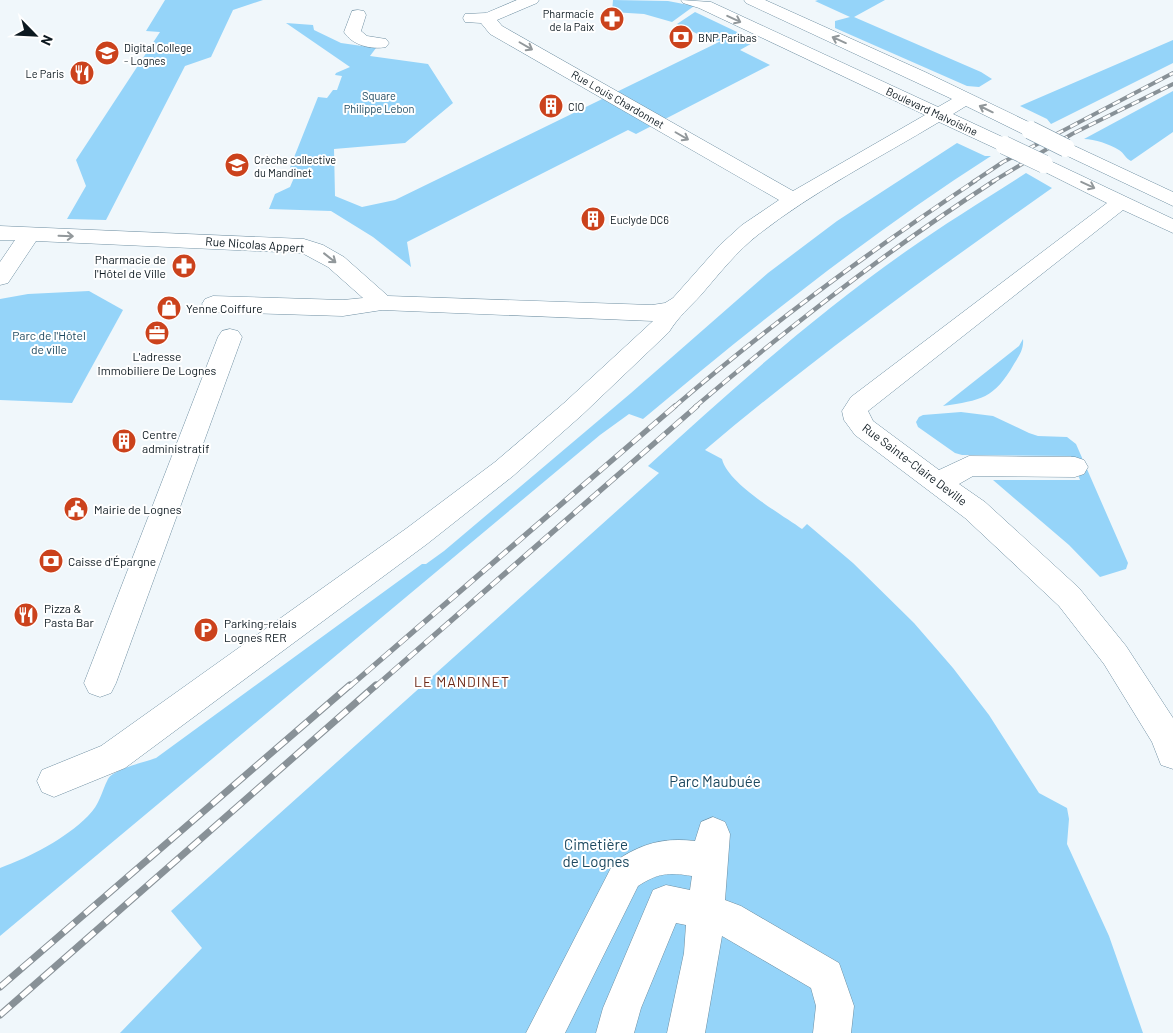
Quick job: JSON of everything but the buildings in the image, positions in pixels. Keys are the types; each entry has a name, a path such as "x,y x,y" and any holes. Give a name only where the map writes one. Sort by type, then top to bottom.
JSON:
{"street":[{"name":"Boulevard Malvoisine","path":"689,0 705,5 938,114 1173,227"},
{"name":"Boulevard Malvoisine","path":"752,0 965,99 1173,200"},
{"name":"Rue Louis Chardonnet","path":"529,5 479,18 489,23 496,30 793,200"},
{"path":"358,15 352,32 362,40 380,43"},
{"path":"213,304 343,308 382,304 652,313 670,310 681,304 728,250 750,230 793,200 965,99"},
{"name":"Rue Sainte-Claire Deville","path":"1122,202 860,403 855,411 857,420 864,428 975,510 1069,597 1115,655 1165,734 1173,754"},
{"name":"Rue Nicolas Appert","path":"0,233 304,246 318,250 330,258 382,304"},
{"path":"0,278 30,234"},
{"path":"54,781 113,757 433,524 504,469 573,409 661,326 670,310"},
{"path":"100,683 230,337"},
{"path":"939,482 969,466 1075,467"},
{"path":"545,1033 626,874 643,861 712,847 702,953 686,1033"},
{"path":"615,1033 622,1008 666,903 707,912 728,919 826,976 835,1006 832,1033"}],"green space":[{"path":"165,0 263,0 233,10 211,57 185,66 106,220 67,219 86,186 76,160 160,32 146,31"},
{"path":"613,0 668,1 694,6 672,22 644,14 612,12"},
{"path":"885,0 854,17 981,72 992,79 979,87 967,86 835,28 835,21 850,17 815,1"},
{"name":"Square Philippe Lebon","path":"695,12 756,41 740,50 770,65 636,134 628,130 407,242 411,267 373,237 331,211 269,209 275,194 290,187 296,173 290,168 318,97 327,98 333,90 337,90 342,76 335,75 336,73 350,67 286,23 313,25 314,30 341,43 376,48 370,56 428,64 453,103 405,143 334,149 335,196 362,207 395,200 721,41 710,40 677,24"},
{"path":"1173,40 1173,63 1051,124 1047,119 1020,106"},
{"path":"1173,91 1173,132 1131,161 1121,151 1111,146 1084,139"},
{"path":"957,143 985,156 991,156 856,249 727,349 643,419 629,414 600,435 0,936 0,868 47,846 79,824 95,807 111,775 156,758 422,564 426,564 444,551 631,393 768,273 837,221"},
{"name":"Parc Maubuée","path":"1026,173 1052,188 832,348 705,450 722,459 726,469 756,498 802,529 807,524 853,563 914,623 953,668 989,715 1039,793 1067,808 1069,819 1067,844 1109,936 1143,1033 120,1033 202,948 171,911 659,473 648,466 741,382 871,276 935,231"},
{"name":"Parc de l'Hôtel de ville","path":"89,291 123,310 72,403 0,400 0,299 28,294"},
{"path":"1023,339 1022,349 1018,358 1007,376 993,391 967,402 943,406 1019,346"},
{"path":"961,412 993,416 1029,433 1038,436 1067,437 1076,444 1128,563 1126,569 1100,577 1069,545 993,480 1080,480 1071,456 962,455 955,453 918,427 916,422 923,415"}],"railway":[{"path":"973,182 1003,162 1173,73"},
{"path":"992,182 1072,134 1173,84"},
{"path":"674,407 783,318 897,234 975,181"},
{"path":"695,407 767,347 878,261 994,181"},
{"path":"349,687 675,406"},
{"path":"375,687 697,406"},
{"path":"0,987 350,685"},
{"path":"0,1015 376,685"}],"place":[{"name":"Pharmacie de la Paix","path":"612,19"},
{"name":"BNP Paribas","path":"681,37"},
{"name":"Digital College - Lognes","path":"107,53"},
{"name":"Le Paris","path":"82,73"},
{"name":"CIO","path":"551,106"},
{"name":"Crèche collective du Mandinet","path":"237,165"},
{"name":"Euclyde DC6","path":"593,219"},
{"name":"Pharmacie de l'Hôtel de Ville","path":"184,266"},
{"name":"Yenne Coiffure","path":"169,308"},
{"name":"L'adresse Immobiliere De Lognes","path":"157,333"},
{"name":"Centre administratif","path":"124,441"},
{"name":"Mairie de Lognes","path":"76,509"},
{"name":"Caisse d'Épargne","path":"51,561"},
{"name":"Pizza & Pasta Bar","path":"26,615"},
{"name":"Parking-relais Lognes RER","path":"206,630"}],"district":[{"name":"LE MANDINET","path":"462,681"}],"park label":[{"name":"Cimetière de Lognes","path":"596,852"}]}
